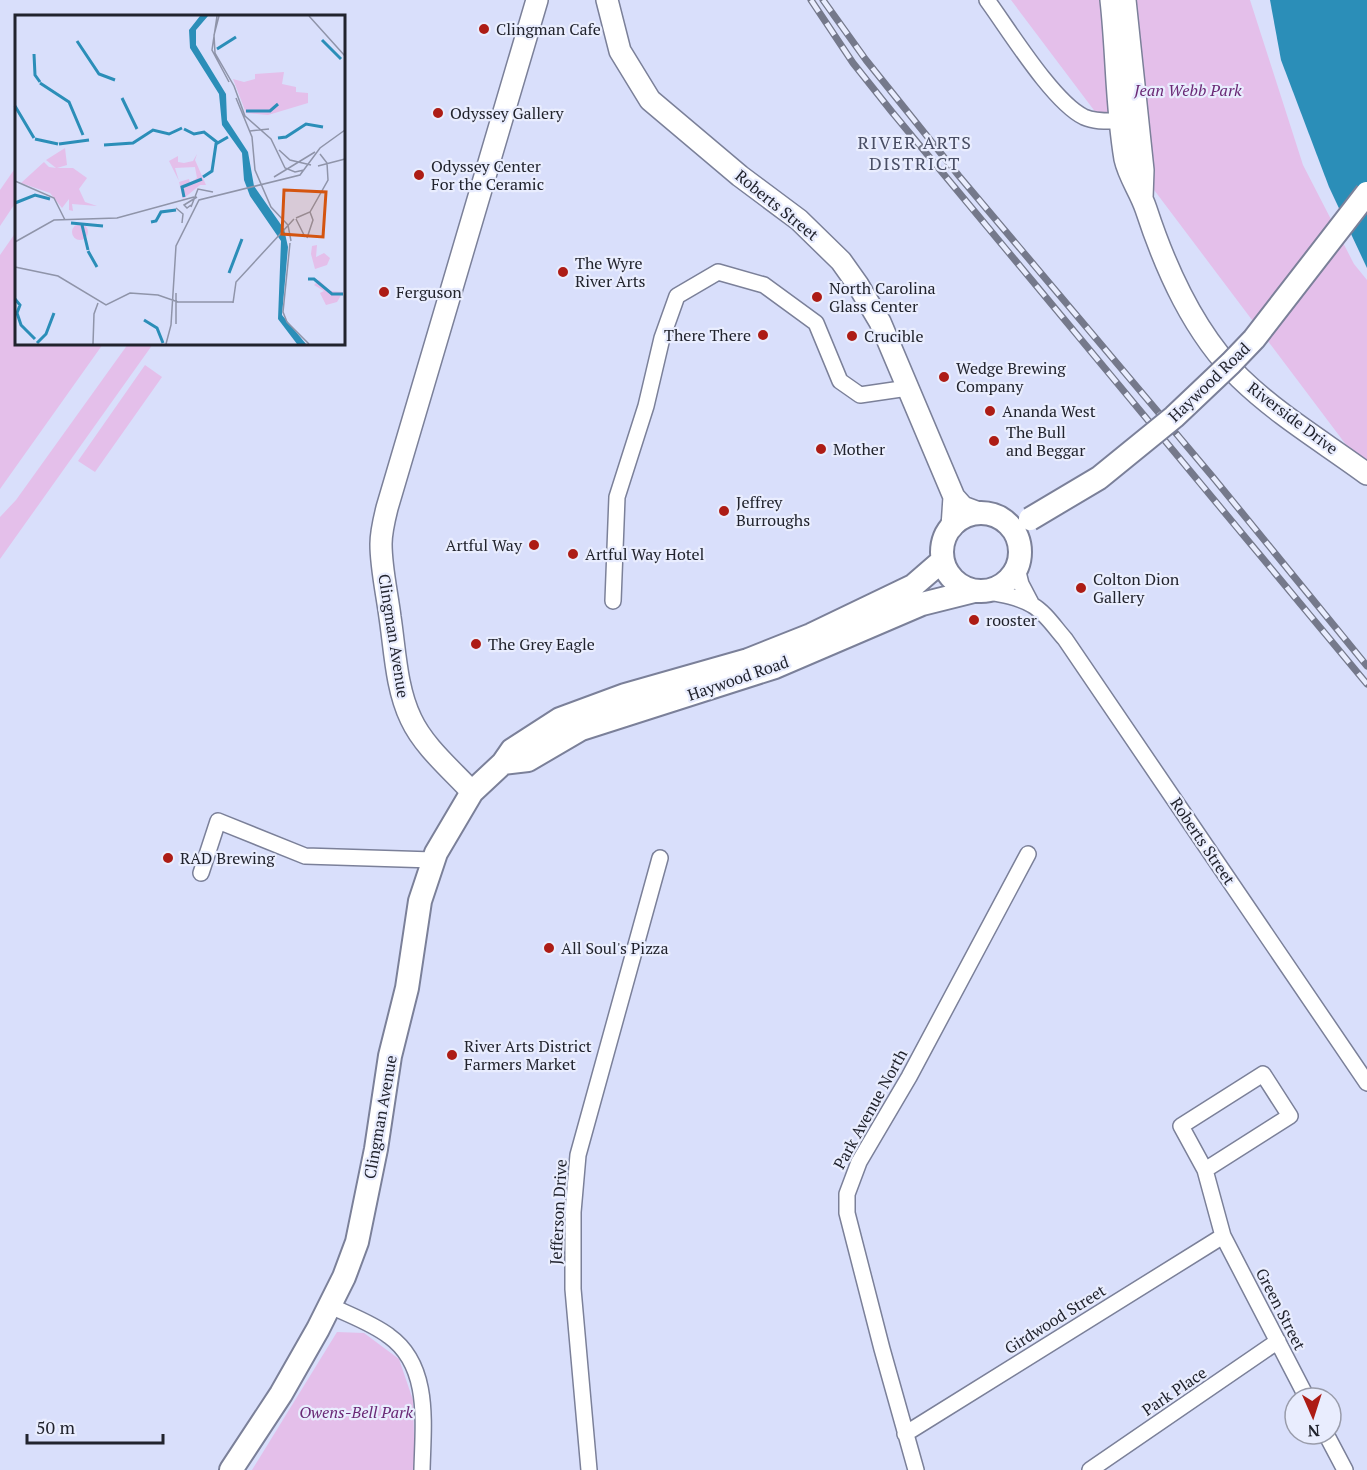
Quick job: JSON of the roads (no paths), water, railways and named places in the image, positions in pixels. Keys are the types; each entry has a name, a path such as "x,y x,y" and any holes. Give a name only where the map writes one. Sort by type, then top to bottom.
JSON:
{"main road":[{"name":"Clingman Avenue","path":"231,1470 281,1394 331,1306 357,1242 376,1149 390,1056 407,988 420,901 433,860 472,792 418,731 404,701 398,678 384,572 382,528 538,0"},
{"name":"Roberts Street","path":"607,0 620,51 650,100 740,176 799,220 841,261 858,285 880,322 954,497 952,527"},
{"name":"Riverside Drive","path":"1111,0 1120,120 1129,174 1143,198 1159,245 1197,325 1219,355 1240,378 1264,399 1367,474"},
{"name":"Riverside Drive","path":"1125,0 1143,170 1143,198"},
{"name":"Haywood Road","path":"1021,524 1099,478 1199,394 1254,339 1367,193"},
{"path":"954,497 963,507 1021,524 1017,568 1005,584 980,591 963,587 954,580 947,571 942,548 945,537 952,527 964,517 979,513"},
{"name":"Haywood Road","path":"750,667 912,586 943,560"},
{"name":"Haywood Road","path":"472,792 503,763 512,750 560,719 625,695 750,667 775,667 922,604 980,591"}],"street":[{"path":"987,0 1053,90 1070,107 1085,117 1102,121 1120,120"},
{"path":"613,600 616,497 646,406 662,338 677,296 718,272 764,285 816,323 840,381 860,395 908,388"},
{"name":"Roberts Street","path":"1017,568 1021,584 1032,604 1065,639 1367,1083"},
{"name":"Roberts Street","path":"980,591 1008,596 1032,604"},
{"path":"201,873 218,821 305,856 433,860"},
{"name":"Park Avenue North","path":"916,1470 847,1213 847,1194 859,1162 909,1077 1028,854"},
{"name":"Jefferson Drive","path":"589,1470 573,1289 573,1212 578,1155 660,858"},
{"name":"Green Street","path":"1205,1170 1290,1116 1263,1074 1181,1126 1205,1170 1223,1236 1301,1386"},
{"name":"Girdwood Street","path":"905,1434 1223,1236"},
{"path":"331,1306 389,1336 414,1365 419,1380 423,1420 422,1470"},
{"name":"Park Place","path":"1090,1470 1278,1341"},
{"path":"1332,1446 1345,1470"}],"water":[{"path":"1270,0 1367,0 1367,268 1329,187 1281,60"}],"railway":[{"path":"811,0 853,63 892,112 1367,684"},
{"path":"823,0 866,60 959,176 1212,476 1367,666"}],"place":[{"name":"Clingman Cafe","path":"484,29"},
{"name":"Odyssey Gallery","path":"438,113"},
{"name":"Odyssey Center For the Ceramic","path":"419,175"},
{"name":"The Wyre River Arts","path":"563,272"},
{"name":"Ferguson","path":"384,292"},
{"name":"North Carolina Glass Center","path":"817,297"},
{"name":"There There","path":"763,335"},
{"name":"Crucible","path":"852,336"},
{"name":"Wedge Brewing Company","path":"944,377"},
{"name":"Ananda West","path":"990,411"},
{"name":"The Bull and Beggar","path":"994,441"},
{"name":"Mother","path":"821,449"},
{"name":"Jeffrey Burroughs","path":"724,511"},
{"name":"Artful Way","path":"534,545"},
{"name":"Artful Way Hotel","path":"573,554"},
{"name":"Colton Dion Gallery","path":"1081,588"},
{"name":"rooster","path":"974,620"},
{"name":"The Grey Eagle","path":"476,644"},
{"name":"RAD Brewing","path":"168,858"},
{"name":"All Soul's Pizza","path":"549,948"},
{"name":"River Arts District Farmers Market","path":"452,1055"}],"district":[{"name":"RIVER ARTS DISTRICT","path":"915,153"}],"park label":[{"name":"Jean Webb Park","path":"1188,90"},
{"name":"Owens-Bell Park","path":"356,1412"}]}
